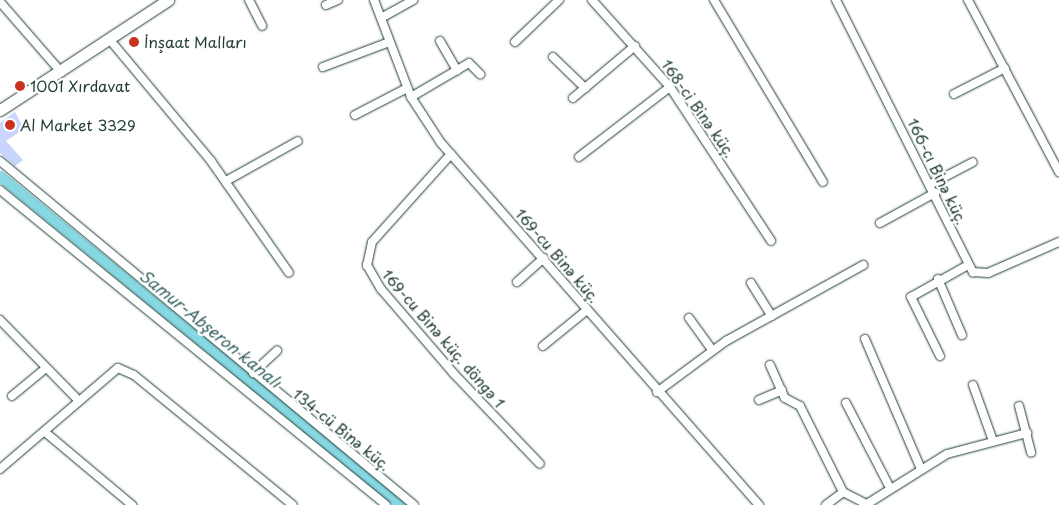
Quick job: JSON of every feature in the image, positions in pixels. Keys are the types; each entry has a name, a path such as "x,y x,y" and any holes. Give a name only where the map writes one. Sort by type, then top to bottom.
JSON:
{"street":[{"path":"0,110 110,40 168,0"},
{"path":"249,0 262,26"},
{"path":"326,5 338,0"},
{"name":"169-cu Binə küç.","path":"374,0 411,97 451,154 544,258 657,392 759,505"},
{"path":"381,18 413,0"},
{"path":"514,42 559,0"},
{"name":"168-ci Binə küç.","path":"592,0 670,87 771,241"},
{"path":"714,0 823,182"},
{"name":"166-cı Binə küç.","path":"836,0 931,184 968,265"},
{"path":"968,0 1059,172"},
{"path":"0,2 61,72"},
{"path":"110,40 226,181 289,273"},
{"path":"440,41 457,70"},
{"path":"324,67 389,42"},
{"path":"573,98 635,46"},
{"path":"553,57 585,88"},
{"path":"411,97 468,63 480,74"},
{"path":"954,94 1004,68"},
{"path":"579,158 670,87"},
{"path":"355,115 407,88"},
{"path":"226,181 298,141"},
{"name":"169-cu Binə küç. döngə 1","path":"451,154 372,242 367,265 381,289 454,374 540,464"},
{"name":"134-cü Binə küç.","path":"0,162 414,505"},
{"path":"931,184 973,162"},
{"path":"0,190 386,505"},
{"path":"880,223 935,193"},
{"path":"940,356 911,297 938,279 968,265 978,274 988,273 1059,242"},
{"path":"517,282 544,258"},
{"path":"657,392 712,350 864,265"},
{"path":"938,279 962,336"},
{"path":"751,283 772,316"},
{"path":"544,346 587,310"},
{"path":"689,318 712,350"},
{"path":"0,320 79,401"},
{"path":"865,339 921,469"},
{"path":"253,373 276,351"},
{"path":"770,365 790,404 800,406 843,492 868,505 890,488 921,469 958,450 1026,433"},
{"path":"12,396 46,368"},
{"path":"0,469 45,432 111,371 125,370 293,505"},
{"path":"972,385 993,441"},
{"path":"759,400 782,390"},
{"path":"846,403 890,488"},
{"path":"1019,406 1031,452"},
{"path":"45,432 132,505"},
{"path":"826,505 843,492"}],"building":[{"path":"15,112 24,129 6,141 23,160 15,166 0,153 0,123"}],"waterway":[{"name":"Samur-Abşeron kanalı","path":"0,176 401,505"}],"place":[{"name":"İnşaat Malları","path":"134,42"},
{"name":"1001 Xırdavat","path":"20,86"},
{"name":"Al Market 3329","path":"10,125"}]}
